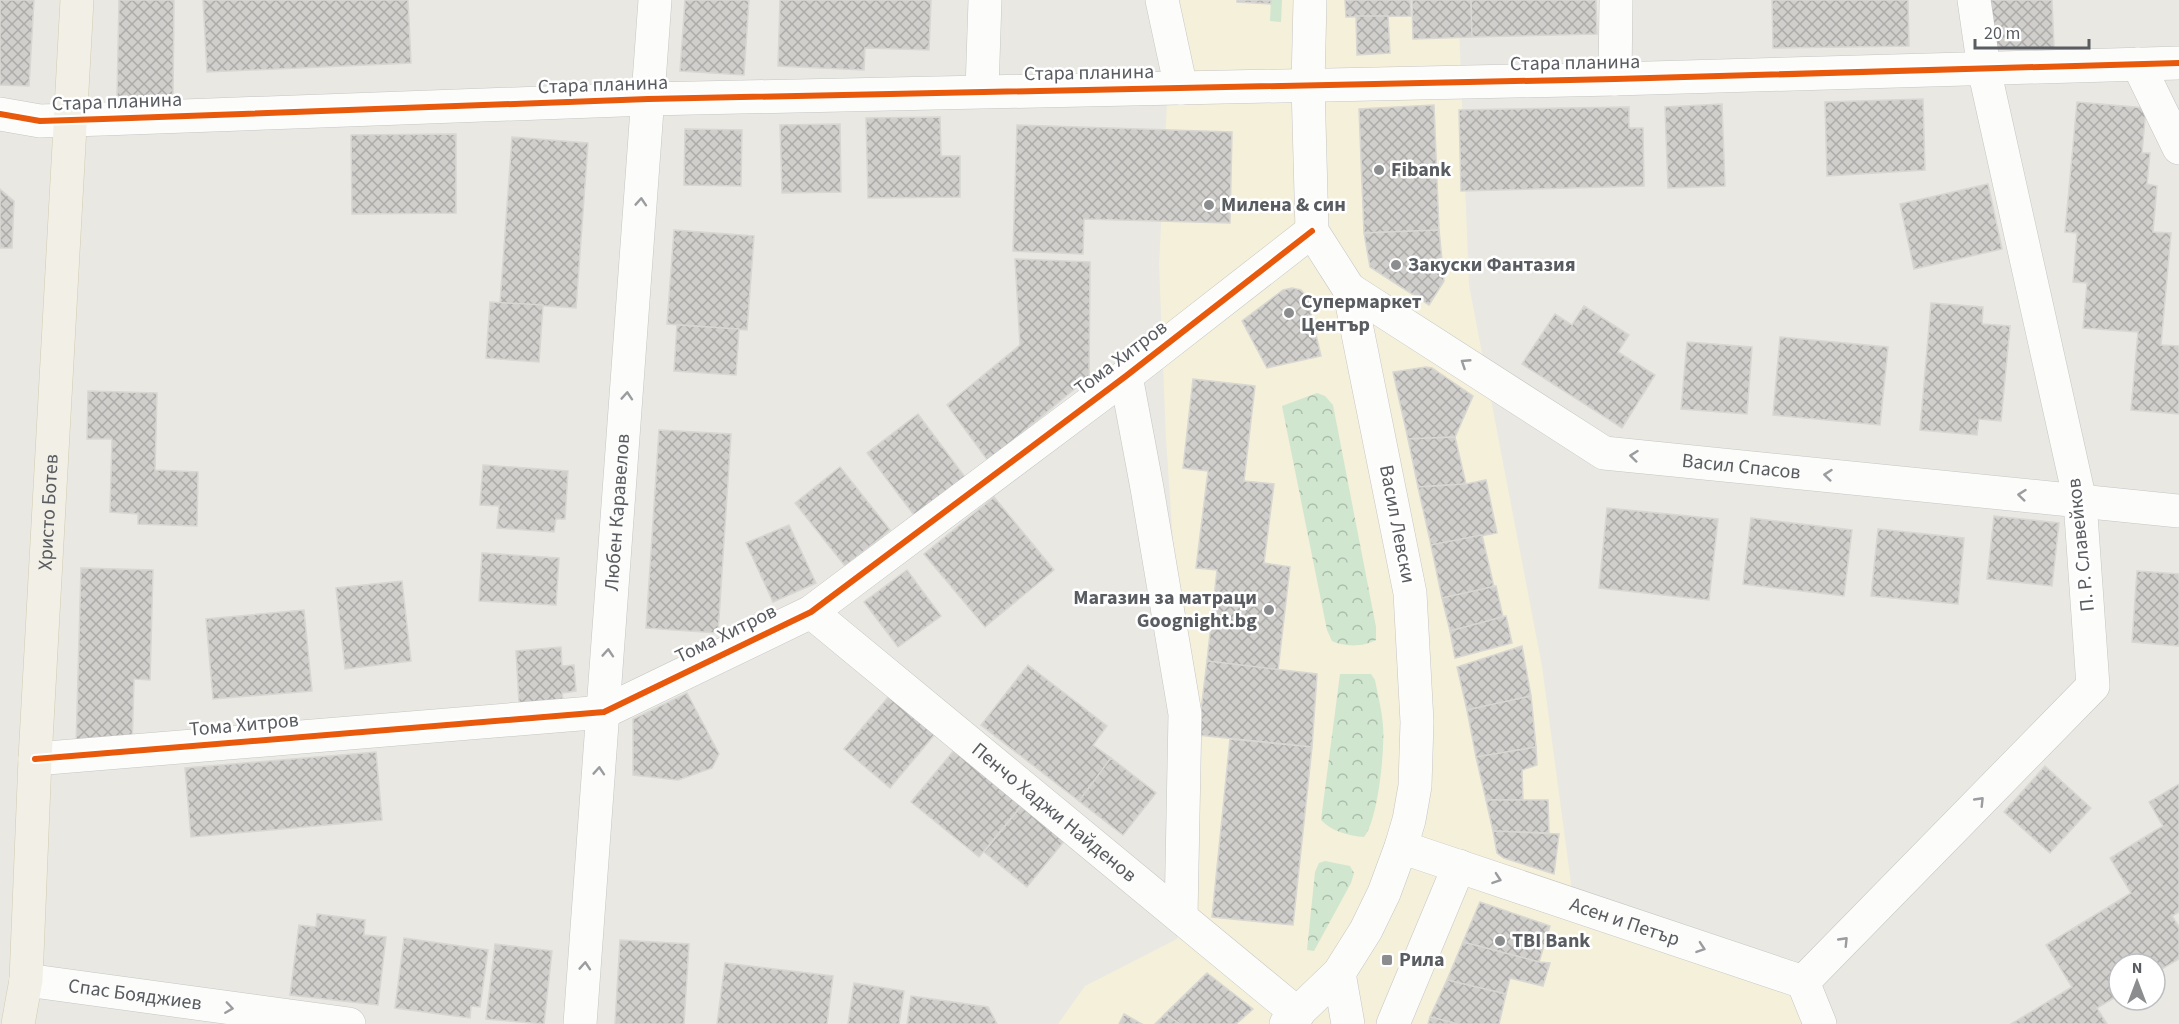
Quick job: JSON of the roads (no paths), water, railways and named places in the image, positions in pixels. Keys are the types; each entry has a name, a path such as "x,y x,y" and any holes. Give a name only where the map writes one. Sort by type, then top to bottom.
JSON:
{"main road":[{"name":"Христо Ботев","path":"18,1024 26,980 34,759 77,0"}],"street":[{"name":"Любен Каравелов","path":"580,1024 655,0"},
{"path":"982,92 985,0"},
{"path":"1181,88 1164,11 1190,0"},
{"path":"1310,0 1308,85 1312,231"},
{"path":"1615,79 1616,0"},
{"name":"П. Р. Славейков","path":"1803,982 2093,686 2080,501 1984,69 1974,0"},
{"name":"Стара планина","path":"0,114 40,121 648,99 1615,79 2179,63"},
{"path":"2138,64 2179,147"},
{"name":"Васил Левски","path":"1292,1019 1339,974 1366,930 1384,893 1409,820 1414,786 1417,722 1410,593 1349,289 1312,231"},
{"name":"Тома Хитров","path":"34,759 604,712 811,612 1126,376 1312,231"},
{"name":"Васил Спасов","path":"1349,289 1604,453 2179,511"},
{"path":"1126,376 1185,714 1181,917"},
{"name":"Пенчо Хаджи Найденов","path":"811,612 1181,917 1292,1019"},
{"name":"Асен и Петър","path":"1401,847 1803,982"},
{"path":"1393,1024 1460,866"},
{"path":"1339,974 1348,1024"},
{"name":"Спас Бояджиев","path":"26,980 159,1012 349,1024"},
{"path":"1803,982 1820,1024"}],"place":[{"name":"Fibank","path":"1379,170"},
{"name":"Милена & син","path":"1209,205"},
{"name":"Закуски Фантазия","path":"1396,265"},
{"name":"Супермаркет Център","path":"1289,313"},
{"name":"Магазин за матраци Goognight.bg","path":"1269,610"},
{"name":"TBI Bank","path":"1500,941"},
{"name":"Рила","path":"1387,960"}]}
